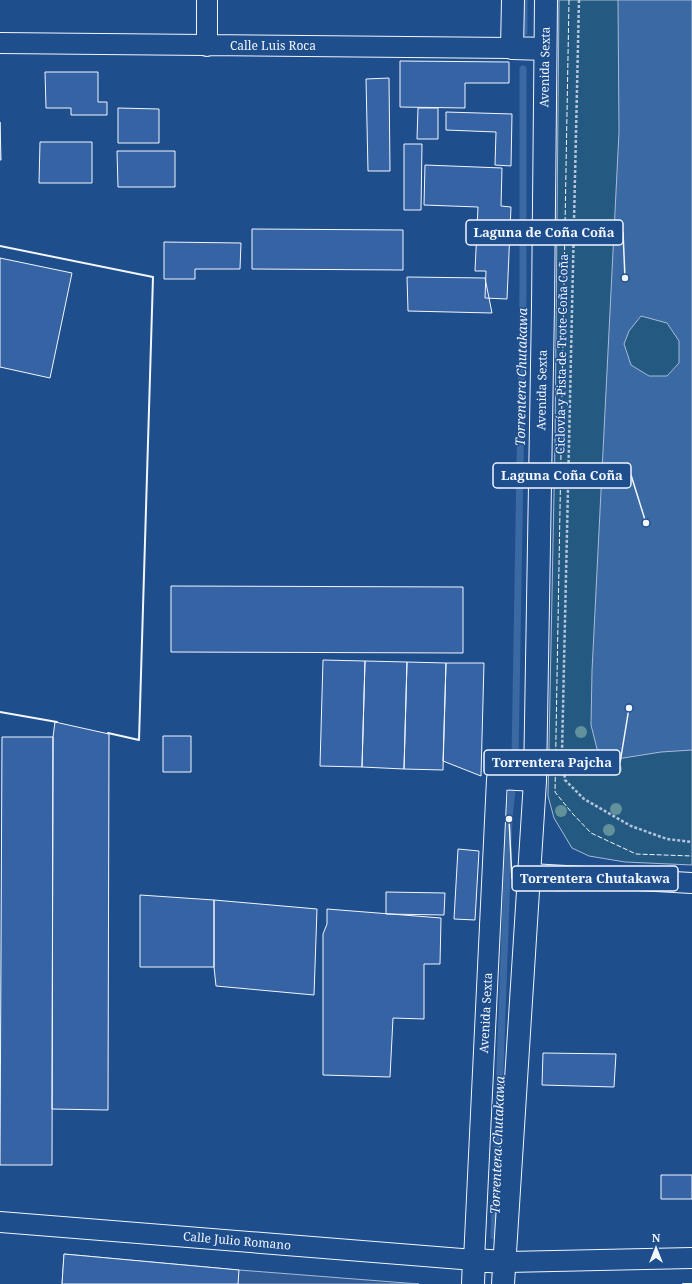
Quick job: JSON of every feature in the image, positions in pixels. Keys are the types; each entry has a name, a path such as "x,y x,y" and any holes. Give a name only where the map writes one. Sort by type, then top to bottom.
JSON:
{"main road":[{"path":"512,48 513,0"},
{"name":"Avenida Sexta","path":"503,1284 530,874 544,306 546,0"},
{"name":"Calle Luis Roca","path":"512,48 545,49"},
{"path":"474,1260 504,1262"},
{"name":"Avenida Sexta","path":"473,1284 474,1260"}],"street":[{"path":"207,0 207,46"},
{"name":"Calle Luis Roca","path":"0,43 512,48"},
{"name":"Avenida Sexta","path":"474,1260 497,779 532,781"},
{"path":"530,874 692,883"},
{"name":"Calle Julio Romano","path":"0,1222 474,1260"},
{"path":"504,1262 692,1258"}],"path":[{"name":"Ciclovía y Pista de Trote Coña Coña","path":"579,0 562,753 565,780 584,799 631,826 667,840 692,842"}],"shaded area":[{"path":"559,0 692,0 692,865 625,862 589,856 572,848 554,818 548,796 555,444"},
{"path":"618,0 692,0 692,750 661,752 617,759 597,749 591,725 592,671 619,132","holes":["641,316 667,323 679,341 679,363 667,376 649,376 631,365 624,344 629,331"]},
{"path":"64,1254 239,1270 419,1284 62,1284"}],"building":[{"path":"400,61 509,62 509,83 465,83 465,108 400,107"},
{"path":"45,72 98,72 98,102 107,102 107,115 71,115 71,108 46,108"},
{"path":"389,78 390,171 368,171 366,79"},
{"path":"118,108 159,109 159,143 118,143"},
{"path":"418,108 438,108 438,139 417,139"},
{"path":"446,112 512,114 511,166 495,165 496,132 446,130"},
{"path":"0,122 1,160 0,160"},
{"path":"40,142 92,142 92,183 39,183"},
{"path":"404,144 422,144 421,210 404,210"},
{"path":"117,151 175,151 175,187 118,187"},
{"path":"425,165 502,168 501,206 511,207 507,299 485,298 486,271 475,271 478,207 424,205"},
{"path":"252,229 403,230 403,270 252,269"},
{"path":"164,242 241,243 240,269 195,269 195,279 164,279"},
{"path":"0,258 72,273 50,378 0,367"},
{"path":"407,277 485,278 492,313 408,311"},
{"path":"171,586 463,587 463,653 171,652"},
{"path":"323,660 365,661 362,767 320,766"},
{"path":"365,661 407,662 404,769 362,767"},
{"path":"407,662 446,663 443,770 404,769"},
{"path":"446,663 484,663 481,776 443,761"},
{"path":"55,722 109,734 108,1110 52,1109 53,737"},
{"path":"163,736 191,736 191,772 163,772"},
{"path":"2,737 53,737 52,1165 0,1165"},
{"path":"458,849 479,851 475,920 454,919"},
{"path":"386,892 445,893 444,915 386,914"},
{"path":"140,895 214,900 214,967 140,967"},
{"path":"214,900 317,909 314,995 216,986 214,967"},
{"path":"327,909 441,918 440,964 424,964 424,1019 393,1018 390,1077 323,1075 323,934 327,924"},
{"path":"543,1053 616,1054 614,1087 542,1085"},
{"path":"661,1175 692,1175 692,1199 661,1199"},
{"path":"64,1254 239,1270 238,1284 62,1284"}],"waterway":[{"name":"Torrentera Chutakawa","path":"524,0 524,32"},
{"name":"Torrentera Chutakawa","path":"494,1236 509,819 515,760 523,288 523,69"}],"fence":[{"path":"569,0 555,792 591,833 636,854 692,856"}],"wall":[{"path":"0,246 153,277 139,740 108,733"},
{"path":"0,712 57,722"},
{"path":"683,1284 692,1284"}],"place":[{"name":"Laguna de Coña Coña","path":"625,278"},
{"name":"Laguna Coña Coña","path":"646,523"},
{"name":"Torrentera Pajcha","path":"629,708"},
{"name":"Torrentera Chutakawa","path":"509,819"}]}
